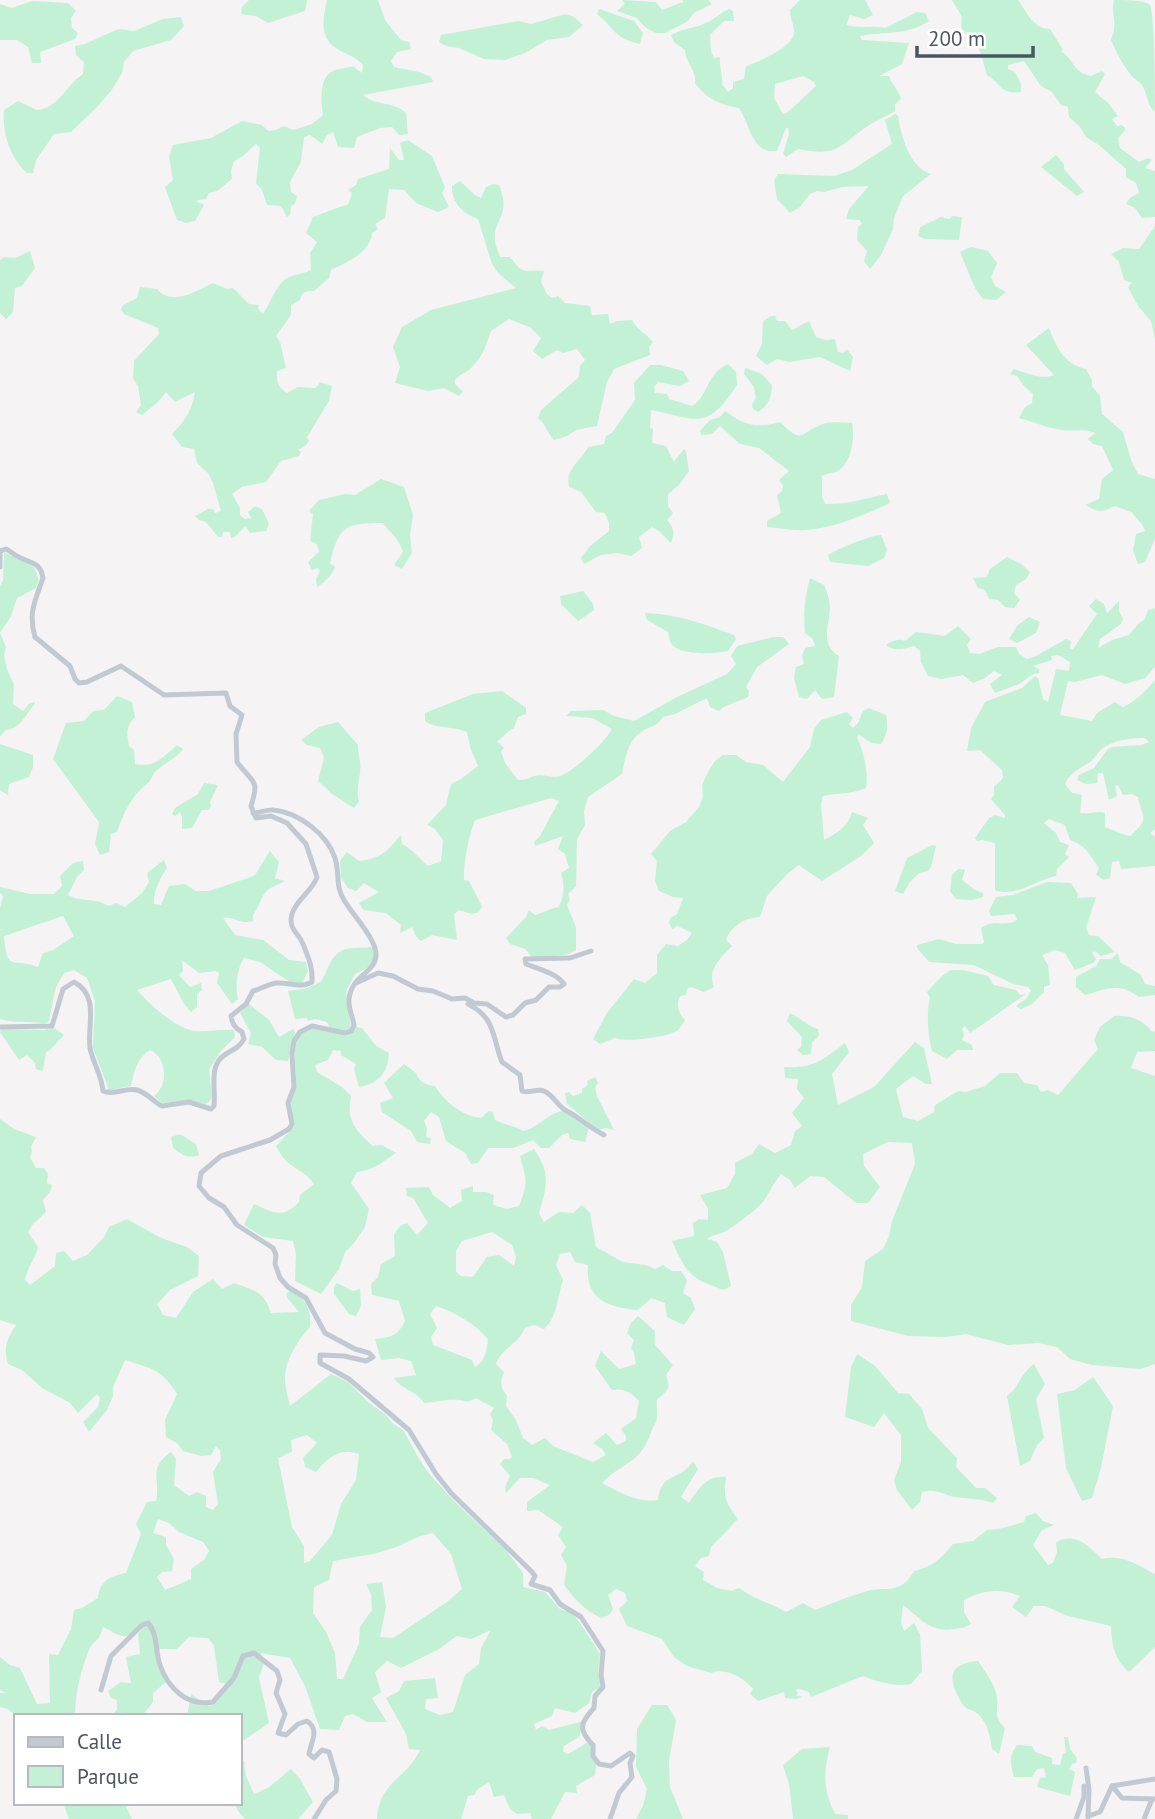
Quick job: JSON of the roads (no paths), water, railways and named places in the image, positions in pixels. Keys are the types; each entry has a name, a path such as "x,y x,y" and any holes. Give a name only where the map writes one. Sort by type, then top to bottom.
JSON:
{"street":[{"path":"0,567 0,551 6,548 16,555 33,560 41,569 43,578 32,612 35,637 67,663 79,683 121,666 163,695 226,692 230,706 242,715 236,734 236,758 256,787 251,806 253,813 256,818 271,816 281,819 306,844 316,881 297,904 291,918 293,932 303,943 311,963 310,984 303,986 272,983 264,989 253,991 246,1004 231,1016 232,1023 242,1032 244,1039 239,1046 220,1058 215,1067 214,1106 206,1109 189,1102 162,1106 138,1090 110,1094 103,1091 100,1073 90,1049 90,1004 84,989 74,982 64,989 52,1026 0,1027"},
{"path":"253,813 272,810 298,818 308,823 325,839 335,858 339,892 375,945 374,964 353,984 348,1001 354,1021 351,1031 345,1033 312,1026 303,1029 296,1036 292,1054 294,1087 288,1103 292,1124 289,1129 270,1140 221,1156 201,1173 199,1186 209,1198 224,1207 237,1225 273,1248 280,1278 288,1287 306,1298 325,1333 373,1357 366,1361 344,1356 320,1355 320,1363 349,1379 410,1430 436,1474 452,1493 532,1572 535,1576 531,1584 550,1590 560,1604 581,1617 603,1651 603,1687 595,1696 594,1708 583,1717 584,1734 593,1745 593,1756 598,1764 611,1766 630,1753 633,1756 630,1763 632,1777 619,1793 610,1819"},
{"path":"452,999 487,1004 503,1017 510,1017 522,1005 536,1000 549,987 564,985 562,980 548,972 526,964 525,959 570,958 591,951"},
{"path":"353,984 378,973 393,976 418,989 433,991 479,1009 487,1018 497,1039 502,1062 520,1075 522,1091 529,1093 540,1090 547,1093 565,1110 604,1135"},
{"path":"101,1690 111,1656 144,1623 150,1625 160,1666 177,1694 204,1703 214,1702 223,1693 246,1654 254,1653 260,1656 279,1674 276,1693 285,1714 278,1732 280,1735 286,1735 298,1724 307,1721 314,1727 315,1732 309,1754 314,1758 321,1750 329,1752 337,1779 336,1791 326,1800 314,1819"},
{"path":"1086,1768 1089,1790 1088,1817 1100,1812 1111,1786"},
{"path":"1111,1786 1155,1779"},
{"path":"1076,1819 1084,1797 1084,1786"},
{"path":"1111,1786 1122,1798 1154,1799 1144,1819"},
{"path":"1084,1797 1088,1805"}]}
